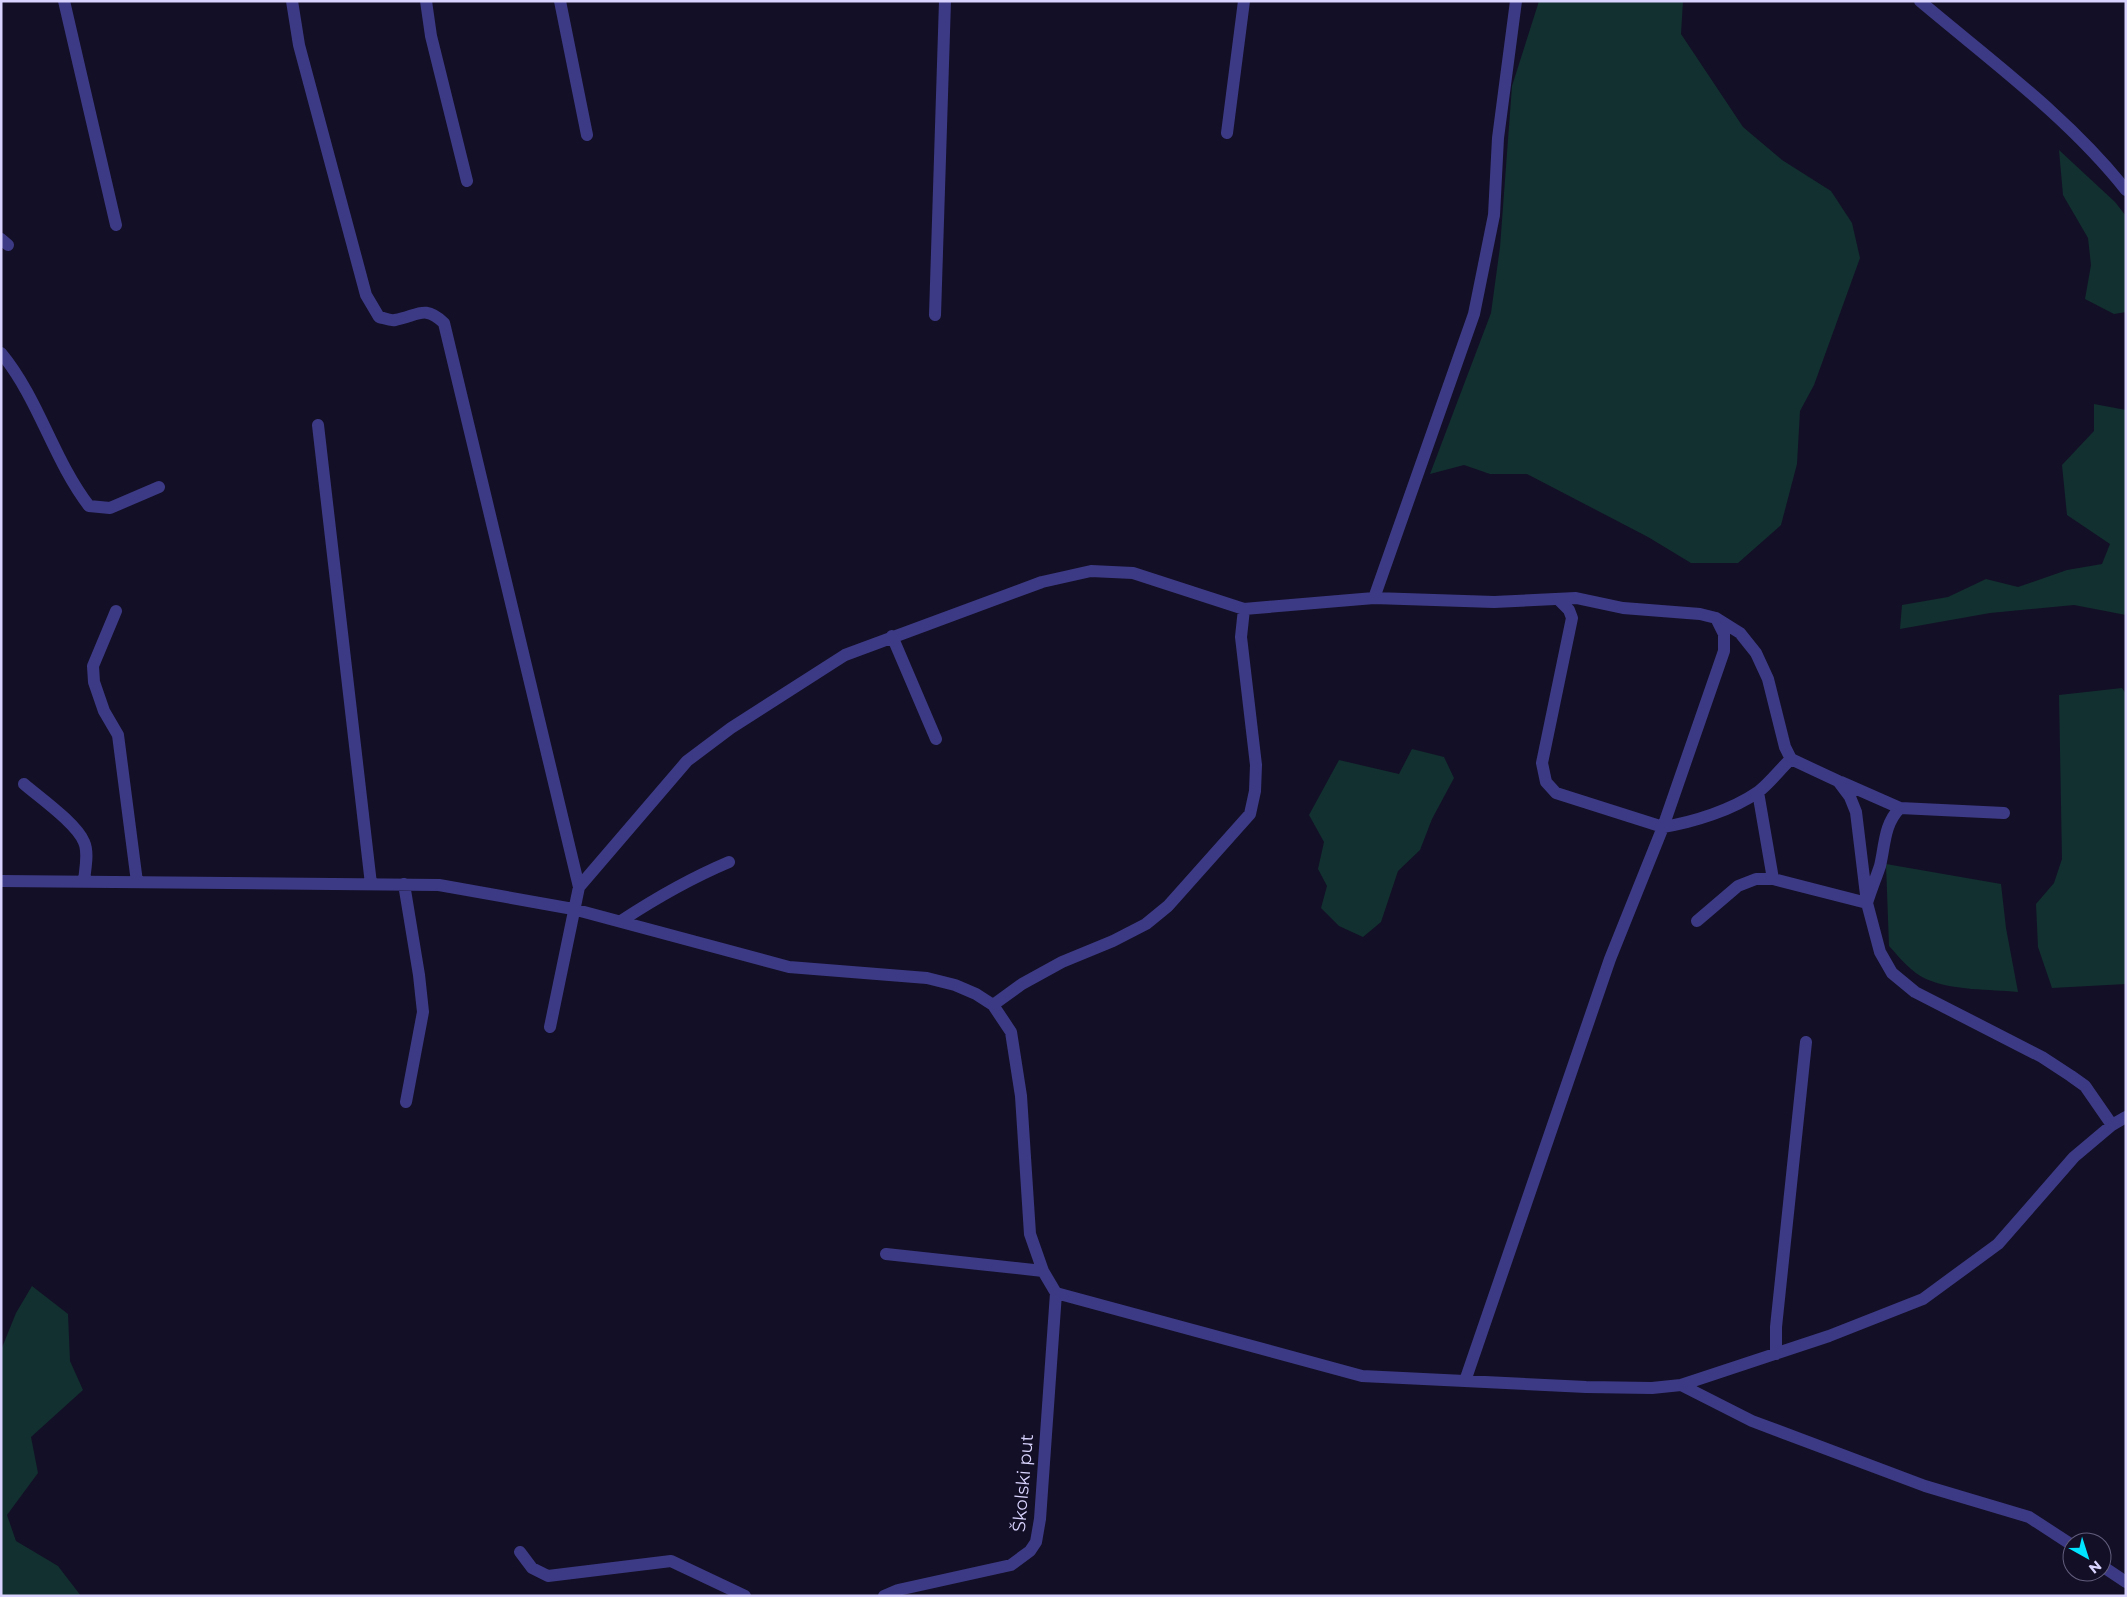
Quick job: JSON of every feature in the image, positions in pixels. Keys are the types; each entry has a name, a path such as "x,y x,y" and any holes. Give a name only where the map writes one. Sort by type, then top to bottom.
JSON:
{"street":[{"path":"64,1 116,225"},
{"path":"292,1 299,46 366,295 379,317 394,320 421,311 436,315 444,323 579,887"},
{"path":"426,1 431,36 467,180"},
{"path":"560,1 587,135"},
{"path":"935,315 945,1"},
{"path":"1227,133 1244,1"},
{"path":"1374,598 1474,314 1494,216 1498,138 1516,1"},
{"path":"1920,1 2048,108 2110,170 2126,190"},
{"path":"1,353 15,370 40,413 72,483 89,506 110,508 159,487"},
{"path":"318,425 371,884"},
{"path":"550,1027 579,887 687,761 731,728 845,656 892,636 1042,582 1091,571 1133,573 1244,610 1374,598 1485,602 1576,598 1623,608 1700,614 1716,618 1740,633 1756,653 1768,679 1785,747 1791,758 1900,808 2004,813"},
{"path":"1558,599 1569,610 1572,626 1542,763 1546,782 1556,792 1663,827 1680,824 1723,809 1758,792 1791,758"},
{"path":"993,1005 1022,984 1062,962 1113,941 1146,924 1168,906 1250,814 1255,791 1256,765 1241,637 1244,610"},
{"path":"116,611 93,666 94,682 104,711 118,735 138,882"},
{"path":"1465,1381 1610,959 1663,827 1724,651 1724,634 1716,618"},
{"path":"892,636 936,739"},
{"path":"1838,781 1850,797 1856,812 1867,903 1880,952 1892,973 1915,992 2042,1057 2071,1076 2085,1086 2112,1125"},
{"path":"24,784 69,824 84,841 86,850 84,881"},
{"path":"1758,792 1773,878"},
{"path":"1867,903 1880,865 1887,829 1892,817 1900,808"},
{"path":"621,920 653,899 700,874 730,862"},
{"path":"1697,921 1738,886 1756,879 1773,878 1867,903"},
{"path":"1,881 439,885 573,909 621,920 789,967 927,978 969,991 993,1005 1011,1032 1017,1060 1030,1234 1043,1271 1056,1293 1362,1376 1586,1387 1652,1388 1681,1385 1776,1354 1923,1299 1998,1244 2074,1156 2112,1125 2126,1117"},
{"path":"404,884 423,1012 406,1102"},
{"path":"1776,1354 1776,1327 1806,1042"},
{"path":"886,1254 1043,1271"},
{"name":"Školski put","path":"884,1596 898,1590 1011,1565 1030,1551 1033,1546 1040,1519 1056,1293"},
{"path":"1681,1385 1752,1422 1925,1486 2029,1518 2062,1539"},
{"path":"520,1552 532,1568 548,1576 671,1561 745,1596"},
{"path":"2112,1573 2126,1582"}],"green space":[{"path":"1539,1 1683,1 1681,34 1743,127 1782,160 1831,191 1852,223 1860,258 1814,385 1800,411 1797,464 1781,525 1738,563 1691,563 1648,537 1527,474 1490,474 1464,465 1430,474 1491,313 1500,247 1512,86"},
{"path":"2059,150 2115,202 2126,216 2126,312 2114,314 2085,299 2091,265 2088,238 2063,195"},
{"path":"2094,404 2126,410 2126,615 2074,605 1990,613 1900,629 1902,605 1948,597 1986,579 2018,587 2067,570 2102,564 2110,544 2067,515 2062,465 2094,431"},
{"path":"2122,688 2126,694 2126,984 2052,988 2038,947 2036,904 2054,883 2062,859 2059,695"},
{"path":"1412,749 1444,757 1454,778 1432,819 1420,850 1398,871 1381,922 1363,937 1339,926 1321,908 1327,886 1318,869 1324,842 1309,815 1339,760 1399,774"},
{"path":"1886,864 2001,884 2006,928 2018,992 1948,986 1926,979 1906,965 1889,946"},
{"path":"32,1286 68,1314 70,1361 83,1390 31,1437 38,1473 7,1515 16,1541 58,1566 81,1596 1,1596 1,1350 16,1313"}]}
